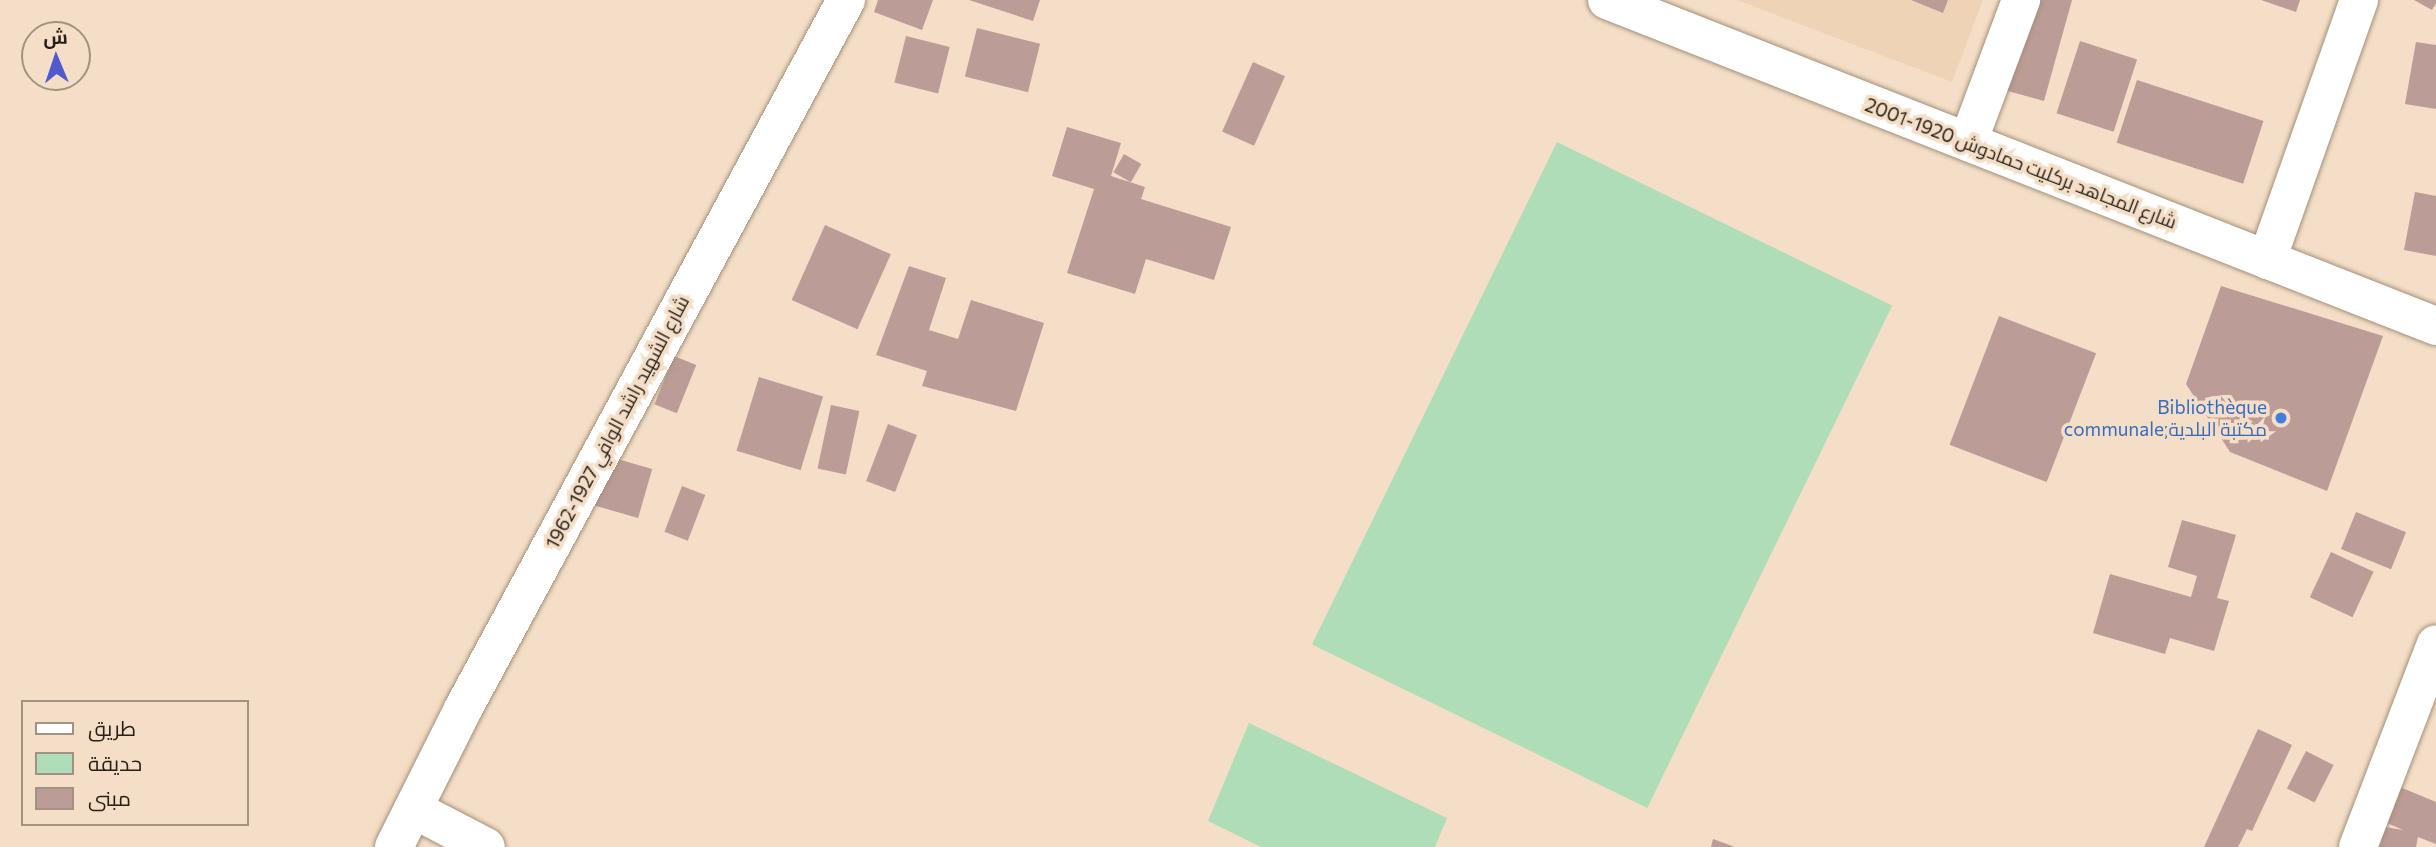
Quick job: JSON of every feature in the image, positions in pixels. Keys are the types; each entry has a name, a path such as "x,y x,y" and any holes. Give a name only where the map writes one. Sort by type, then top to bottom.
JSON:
{"street":[{"name":"شارع الشهيد راشد الوافي 1927-1962","path":"394,847 846,0"},
{"name":"شارع المجاهد بركليت حمادوش 1920-2001","path":"1607,0 2436,326"},
{"path":"1968,142 2021,0"},
{"path":"2267,260 2358,0"},
{"path":"2358,847 2436,644"},
{"path":"413,809 486,847"}],"shaded area":[{"path":"1737,0 1983,0 1952,82"}],"green space":[{"path":"1557,142 1892,306 1647,808 1312,644"},
{"path":"1249,723 1447,818 1435,847 1261,847 1208,821"}],"building":[{"path":"878,0 933,0 922,30 874,12"},
{"path":"969,0 1040,0 1033,21"},
{"path":"1911,0 1948,0 1943,13"},
{"path":"2015,0 2072,0 2044,101 1990,86"},
{"path":"2261,0 2300,0 2296,12"},
{"path":"2414,0 2436,0 2436,3 2432,10"},
{"path":"977,28 1040,44 1028,92 965,77"},
{"path":"906,36 950,47 938,93 894,83"},
{"path":"2080,41 2137,60 2114,132 2057,113"},
{"path":"2416,42 2436,45 2436,109 2405,104"},
{"path":"1253,62 1285,76 1254,146 1222,131"},
{"path":"2137,80 2263,121 2243,184 2117,143"},
{"path":"1067,127 1121,143 1111,176 1145,187 1141,199 1231,227 1214,280 1146,259 1135,294 1067,273 1094,189 1052,176"},
{"path":"1124,154 1141,164 1131,182 1114,172"},
{"path":"2415,192 2436,196 2436,256 2404,250"},
{"path":"825,225 891,254 857,329 792,300"},
{"path":"909,266 946,278 929,330 958,339 971,300 1044,323 1016,411 922,386 927,371 876,355"},
{"name":"Bibliothèque communale;مكتبة البلدية","path":"2221,286 2383,336 2327,491 2230,452 2186,384"},
{"path":"1999,316 2096,353 2047,482 1950,445"},
{"path":"674,356 696,365 677,413 655,404"},
{"path":"759,377 823,397 801,470 736,451"},
{"path":"831,405 859,411 846,475 817,469"},
{"path":"888,424 917,435 895,492 866,481"},
{"path":"607,456 652,469 638,518 593,505"},
{"path":"682,486 705,495 688,541 664,532"},
{"path":"2356,512 2406,532 2391,569 2341,549"},
{"path":"2182,520 2236,535 2217,598 2229,601 2214,651 2170,638 2165,654 2093,633 2110,574 2191,597 2197,576 2168,567"},
{"path":"2331,552 2374,572 2352,617 2310,597"},
{"path":"2258,729 2292,745 2252,831 2247,829 2238,847 2204,847"},
{"path":"2306,751 2334,765 2315,802 2287,788"},
{"path":"2400,787 2436,802 2436,844 2418,837 2416,847 2350,847 2354,822 2403,830 2385,822"},
{"path":"1713,839 1735,847 1711,847"}],"place":[{"name":"Bibliothèque communale;مكتبة البلدية","path":"2281,418"}]}
